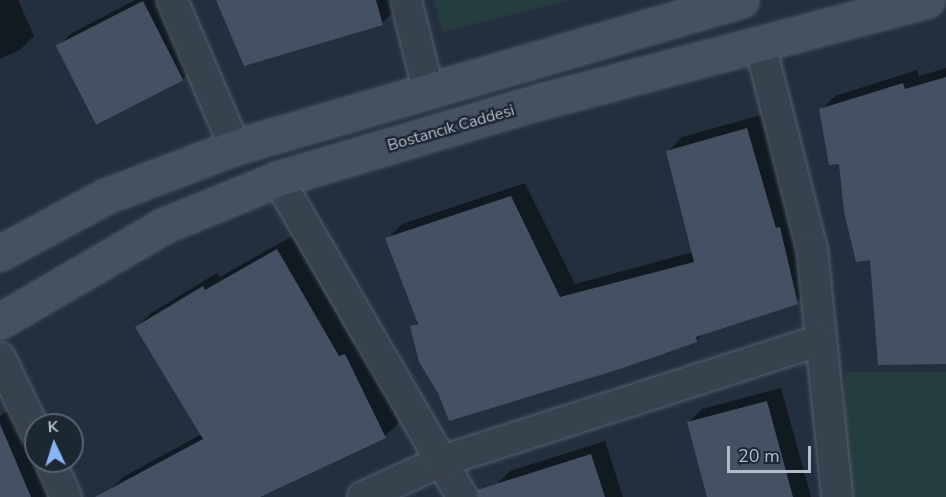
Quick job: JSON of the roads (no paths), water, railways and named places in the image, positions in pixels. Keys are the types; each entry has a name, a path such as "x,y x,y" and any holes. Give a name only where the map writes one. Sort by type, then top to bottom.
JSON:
{"main road":[{"path":"0,253 106,196 235,147 428,89 741,0"},
{"name":"Bostancık Caddesi","path":"0,321 165,225 278,179 542,101 927,0"}],"street":[{"path":"172,0 235,147"},
{"path":"406,0 428,89"},
{"path":"760,44 812,249 818,341 837,497"},
{"path":"278,179 462,497"},
{"path":"363,497 442,461 818,341"},
{"path":"0,358 27,413"},
{"path":"55,473 66,497"}]}
